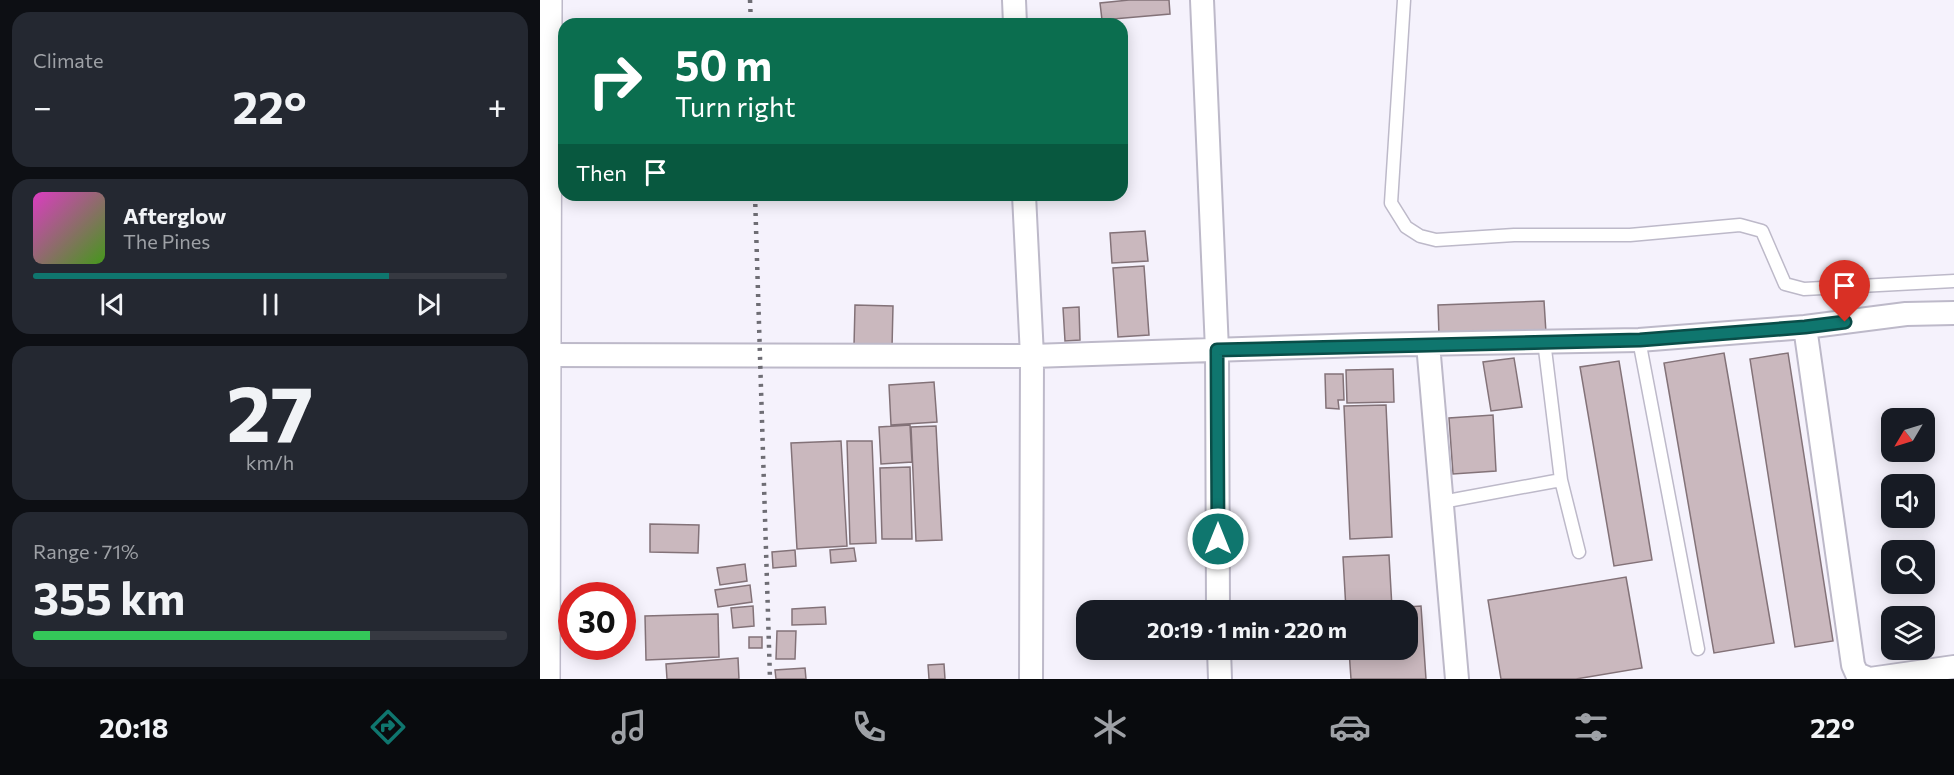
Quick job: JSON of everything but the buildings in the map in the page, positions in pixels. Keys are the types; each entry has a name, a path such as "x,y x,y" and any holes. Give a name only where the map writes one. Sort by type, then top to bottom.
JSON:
{"highway":[{"path":"543,679 544,8"}],"street":[{"path":"1014,0 1015,18"},
{"path":"1202,0 1217,350 1218,600"},
{"path":"1024,201 1032,356 1031,679"},
{"path":"543,355 1032,356 1640,340 1805,327 1906,314 1954,313"},
{"path":"1805,327 1853,665 1857,674 1869,679 1954,667"},
{"path":"1428,344 1457,679"},
{"path":"1219,660 1220,679"}],"lane":[{"path":"1404,0 1391,203 1406,227 1420,236 1436,240 1514,235 1630,235 1740,225 1762,231 1785,284 1804,289 1954,281"},
{"path":"1640,340 1698,649"},
{"path":"1544,341 1561,480 1579,552"},
{"path":"1442,502 1561,480"}],"railway":[{"path":"750,0 751,18"},
{"path":"755,201 770,679"}],"route":[{"path":"1218,539 1217,350 1640,340 1845,322"}]}
